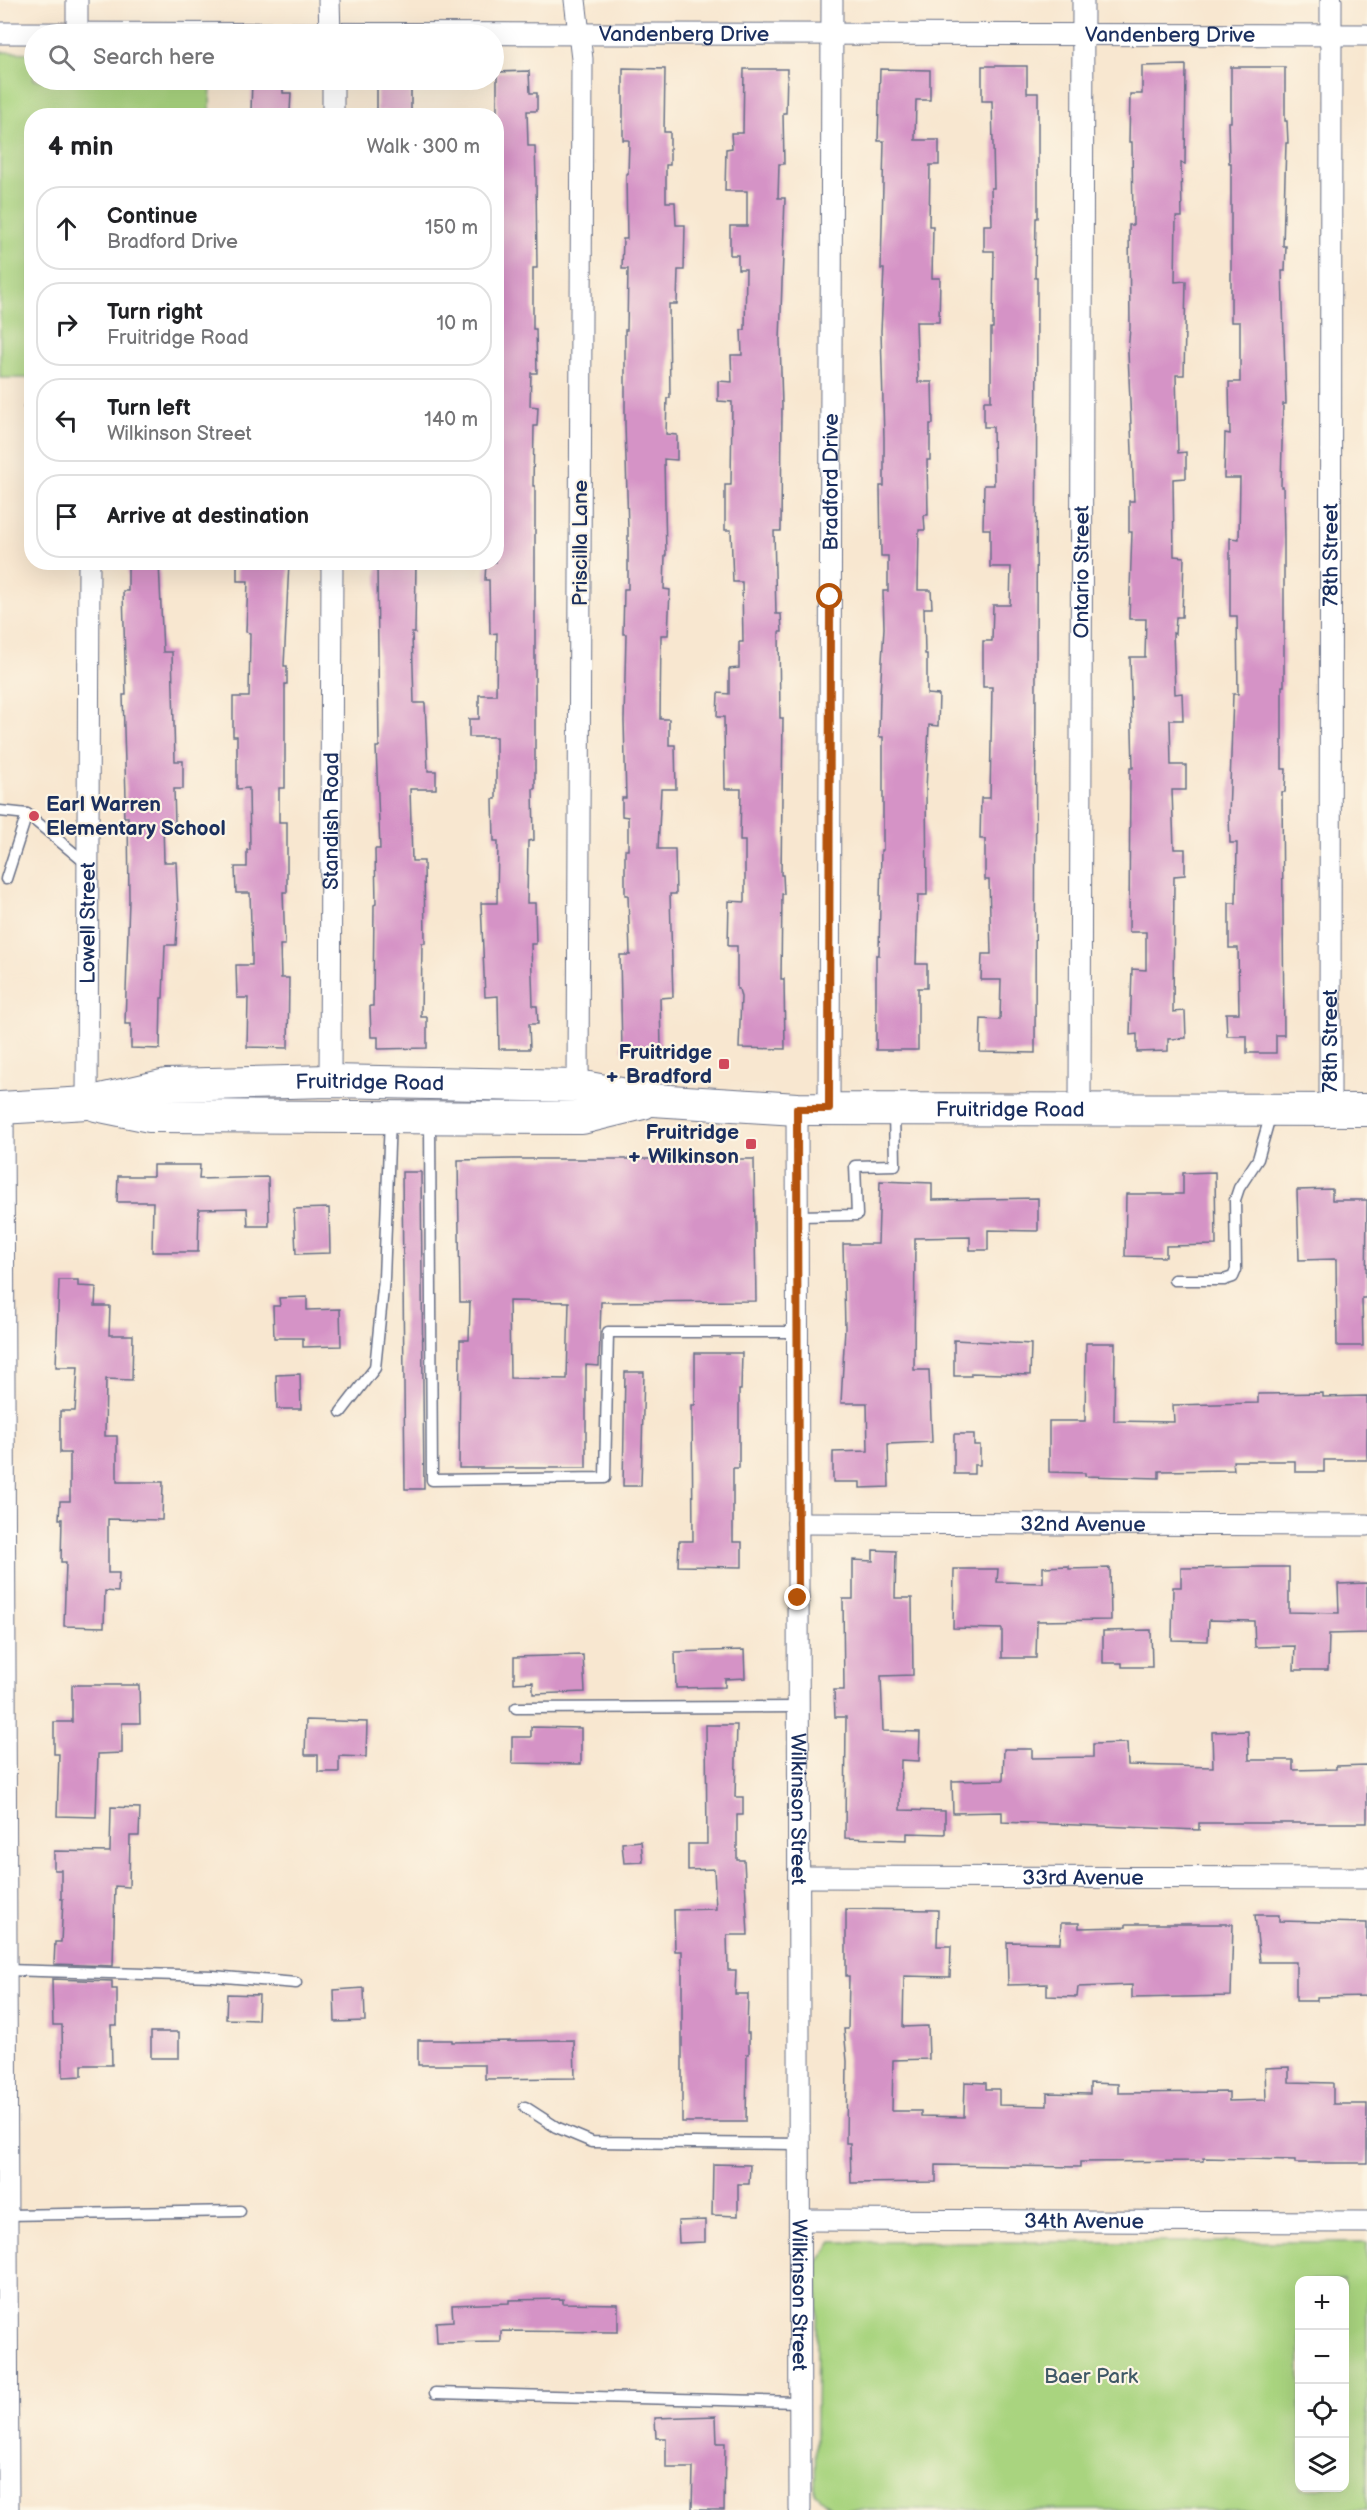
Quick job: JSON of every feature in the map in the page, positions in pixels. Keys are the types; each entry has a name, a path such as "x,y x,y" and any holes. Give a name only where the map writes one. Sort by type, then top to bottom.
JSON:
{"main road":[{"name":"Fruitridge Road","path":"2,1108 87,1104 166,1084 330,1081 578,1086 653,1100 797,1109 1367,1110"},
{"name":"Fruitridge Road","path":"87,1104 150,1116 582,1118 653,1100"}],"street":[{"path":"77,0 77,24"},
{"path":"328,0 329,24"},
{"name":"Priscilla Lane","path":"575,0 582,59 578,1086"},
{"name":"Bradford Drive","path":"829,1109 831,0"},
{"name":"Ontario Street","path":"1080,1110 1083,0"},
{"name":"78th Street","path":"1330,1110 1331,0"},
{"name":"Vandenberg Drive","path":"0,33 24,33"},
{"name":"Vandenberg Drive","path":"504,34 1367,36"},
{"path":"333,90 333,108"},
{"name":"Lowell Street","path":"87,1104 90,867 89,570"},
{"name":"Standish Road","path":"330,1081 332,570"},
{"path":"2,1108 4,1976 7,2215 3,2261 8,2510"},
{"name":"Wilkinson Street","path":"797,1109 800,2510"},
{"name":"32nd Avenue","path":"798,1523 1367,1525"},
{"name":"33rd Avenue","path":"799,1877 1367,1878"},
{"name":"34th Avenue","path":"800,2220 1367,2222"}],"lane":[{"path":"0,811 27,814 90,867"},
{"path":"6,879 27,814"},
{"path":"797,1216 857,1215 855,1166 895,1165 894,1109"},
{"path":"1174,1280 1224,1281 1233,1277 1236,1270 1235,1200 1239,1188 1258,1159 1272,1110"},
{"path":"430,1117 432,1480 605,1478 608,1332 798,1332"},
{"path":"341,1412 375,1368 384,1279 386,1170 390,1118"},
{"path":"516,1708 799,1707"},
{"path":"4,1976 213,1976 296,1983"},
{"path":"525,2108 556,2127 592,2142 800,2144"},
{"path":"7,2215 240,2211"},
{"path":"435,2393 800,2402"}],"green space":[{"path":"0,52 24,53 24,90 211,90 210,108 24,108 24,378 0,378"},
{"name":"Baer Park","path":"833,2242 1367,2242 1367,2510 834,2510 815,2493 818,2262"}],"building":[{"path":"1186,65 1185,164 1181,163 1182,217 1176,217 1175,282 1186,281 1184,375 1176,375 1178,453 1186,452 1186,478 1173,479 1174,556 1184,557 1182,617 1176,617 1175,634 1173,633 1175,694 1182,693 1183,720 1170,720 1171,765 1186,765 1186,790 1172,790 1174,849 1185,849 1185,875 1174,876 1173,1012 1185,1011 1186,1038 1168,1039 1168,1051 1137,1052 1137,1034 1130,1035 1132,969 1146,970 1146,932 1129,932 1130,768 1133,768 1130,657 1145,657 1146,619 1129,619 1132,532 1129,532 1129,501 1134,501 1128,352 1130,328 1129,225 1133,225 1132,142 1129,142 1130,94 1142,94 1142,66"},
{"path":"982,66 1027,66 1027,93 1038,93 1038,218 1036,218 1035,278 1037,278 1035,1053 980,1052 981,1019 1000,1020 1001,980 981,980 982,954 991,954 989,880 985,880 985,839 980,839 981,798 990,798 992,687 983,687 983,641 992,641 993,605 1010,605 1011,567 990,567 990,529 983,529 984,485 994,485 993,427 984,427 984,401 991,401 994,251 984,251 984,225 992,225 991,188 994,188 992,101 982,101"},
{"path":"1231,67 1285,67 1285,121 1287,121 1288,143 1286,143 1283,246 1286,246 1285,271 1282,271 1286,404 1283,404 1281,487 1283,487 1284,539 1282,769 1286,769 1285,792 1282,792 1284,1035 1276,1035 1276,1053 1247,1053 1247,1036 1227,1036 1226,1013 1239,1013 1238,948 1229,948 1229,903 1236,903 1237,843 1230,843 1229,817 1233,694 1238,694 1237,616 1230,616 1230,538 1239,539 1240,478 1224,478 1225,433 1230,434 1229,382 1240,382 1240,322 1231,322 1231,163 1229,163 1228,122 1231,122"},
{"path":"623,68 665,69 664,132 670,132 670,165 666,165 666,202 675,202 676,225 685,225 684,270 678,270 677,304 669,304 670,398 667,398 666,434 677,435 677,460 664,459 666,555 664,589 670,590 668,635 661,635 660,719 669,719 669,745 675,745 676,789 661,789 658,849 675,849 676,894 670,894 673,997 660,998 661,1049 622,1050 620,955 630,955 628,895 625,895 628,817 622,816 622,798 626,798 624,721 626,634 623,634 624,589 628,589 625,330 627,330 628,269 622,269 623,239 627,239 626,174 628,174 629,140 623,140"},
{"path":"744,69 787,69 786,113 783,113 784,164 779,164 778,198 785,198 780,340 781,531 774,531 776,614 781,614 782,632 779,632 780,718 783,718 781,875 783,875 784,894 782,894 781,979 784,979 785,1049 739,1048 741,997 737,989 737,946 728,946 729,901 745,902 745,841 740,841 741,789 725,789 724,717 717,717 718,693 729,694 729,669 739,668 739,642 743,642 742,582 733,582 731,530 725,530 725,485 731,485 732,402 718,401 718,381 732,382 731,355 742,355 741,330 745,330 746,269 738,269 738,255 730,255 730,226 747,226 747,191 725,191 726,149 732,148 731,133 743,133"},
{"path":"880,69 930,70 930,100 916,100 915,140 939,140 939,165 930,165 929,226 933,226 932,278 940,278 939,322 916,322 918,382 932,382 933,424 930,424 930,460 927,460 928,515 924,515 925,530 919,530 918,590 931,590 932,608 924,608 927,694 939,695 938,726 929,725 926,790 927,895 918,895 916,964 927,964 927,988 918,988 918,1050 876,1050 876,955 879,955 881,850 883,850 883,737 879,737 880,694 884,628 883,591 888,591 888,556 881,556 880,486 884,486 881,331 884,269 881,269 884,141 878,141"},
{"path":"529,71 530,93 537,93 537,111 527,111 528,146 535,146 537,268 533,268 533,329 536,329 537,373 531,373 530,406 538,407 537,426 534,426 533,486 535,486 534,840 528,841 527,903 535,903 536,944 531,944 533,1006 537,1006 538,1024 529,1024 530,1049 499,1049 498,996 485,997 481,903 497,903 498,841 494,841 493,799 496,799 496,737 469,737 469,719 479,719 479,695 496,695 497,633 490,634 489,580 485,580 486,570 504,570 504,108 497,108 497,90 504,90 504,72"},
{"path":"252,90 283,90 283,93 291,93 290,108 251,108"},
{"path":"377,90 411,90 411,108 377,108"},
{"path":"128,570 159,570 163,652 172,652 175,761 183,761 183,789 174,789 175,823 163,823 164,862 176,862 178,909 176,945 165,945 160,1049 131,1048 131,1024 125,1024 129,899 128,817 124,817 123,798 126,798 123,695 126,695 123,591 128,591"},
{"path":"237,570 289,570 284,666 287,666 285,788 279,788 279,822 287,822 287,892 283,892 285,945 280,945 281,978 289,978 288,1048 247,1047 248,998 237,998 236,965 252,965 252,953 250,893 236,893 235,867 247,867 247,850 250,850 249,788 237,789 237,736 233,736 233,697 249,697 250,633 246,632 248,581 237,581"},
{"path":"377,570 416,570 415,633 412,633 414,703 425,703 428,771 436,771 436,789 410,789 412,861 424,861 425,943 422,943 421,1017 427,1017 427,1048 378,1049 378,1037 371,1037 370,1006 373,1006 374,905 376,904 375,849 380,849 376,747 379,747"},
{"path":"754,1159 756,1301 601,1302 599,1366 586,1365 586,1468 459,1468 460,1340 469,1340 470,1302 460,1302 458,1160","holes":["509,1301 569,1302 567,1379 510,1378"]},
{"path":"153,1165 200,1165 199,1179 268,1177 269,1226 248,1226 247,1208 199,1209 198,1252 152,1252 153,1202 117,1202 118,1176 153,1176"},
{"path":"402,1172 421,1172 424,1489 405,1489"},
{"path":"1215,1172 1216,1245 1166,1246 1166,1257 1125,1256 1126,1194 1183,1194 1183,1173"},
{"path":"880,1181 932,1183 932,1200 1038,1198 1038,1231 988,1230 988,1250 970,1250 970,1237 915,1238 914,1370 929,1370 932,1442 888,1444 889,1487 860,1488 860,1482 833,1482 833,1452 868,1451 867,1403 841,1403 845,1328 843,1244 878,1244"},
{"path":"1332,1189 1332,1200 1367,1200 1366,1298 1362,1298 1363,1346 1337,1346 1336,1259 1299,1260 1297,1190"},
{"path":"329,1208 330,1253 296,1254 294,1209"},
{"path":"59,1280 78,1280 78,1286 96,1287 95,1306 110,1306 109,1335 133,1335 132,1380 106,1379 105,1436 117,1436 117,1482 163,1482 162,1520 108,1519 108,1573 119,1573 118,1592 105,1591 104,1627 64,1626 66,1562 61,1562 62,1519 59,1519 60,1501 70,1501 70,1453 60,1453 60,1411 75,1411 78,1367 56,1367"},
{"path":"307,1297 307,1310 340,1309 341,1346 303,1347 303,1338 274,1338 273,1306 280,1306 279,1298"},
{"path":"954,1340 1031,1344 1030,1375 971,1373 971,1376 954,1376"},
{"path":"1086,1343 1115,1343 1114,1421 1174,1422 1173,1405 1258,1403 1258,1394 1323,1393 1323,1397 1367,1396 1367,1460 1324,1460 1324,1472 1295,1472 1295,1461 1233,1461 1234,1470 1159,1471 1159,1478 1085,1476 1085,1473 1049,1472 1049,1421 1085,1421"},
{"path":"695,1353 742,1353 741,1390 739,1390 739,1468 733,1468 733,1542 742,1542 742,1567 678,1566 679,1541 693,1541 692,1405 695,1405"},
{"path":"625,1372 644,1372 641,1486 623,1486"},
{"path":"300,1374 301,1409 277,1409 276,1375"},
{"path":"954,1434 974,1434 974,1445 980,1445 980,1465 974,1465 974,1474 954,1474"},
{"path":"873,1550 896,1551 895,1598 912,1598 913,1675 881,1676 883,1731 920,1732 919,1761 901,1760 900,1810 945,1811 945,1834 907,1833 907,1840 845,1838 846,1717 835,1717 834,1690 844,1690 843,1599 853,1599 853,1560 873,1561"},
{"path":"1069,1566 1069,1569 1110,1568 1111,1620 1037,1621 1036,1658 1002,1658 1002,1629 953,1628 954,1569 998,1569 997,1582 1043,1583 1043,1567"},
{"path":"1289,1567 1289,1612 1339,1613 1338,1584 1367,1583 1367,1633 1329,1634 1328,1670 1294,1670 1295,1646 1255,1647 1254,1621 1209,1620 1208,1641 1172,1640 1173,1587 1181,1587 1181,1568"},
{"path":"1151,1630 1152,1667 1122,1667 1122,1663 1103,1663 1103,1631"},
{"path":"744,1650 745,1678 725,1679 725,1687 676,1688 675,1652"},
{"path":"583,1655 585,1692 533,1694 533,1682 514,1683 514,1657"},
{"path":"72,1685 139,1685 140,1723 122,1723 122,1753 98,1754 96,1817 57,1816 59,1754 54,1754 54,1722 72,1722"},
{"path":"306,1720 367,1722 366,1757 339,1756 339,1772 318,1772 318,1755 305,1755"},
{"path":"706,1725 737,1725 735,1797 743,1797 743,1815 737,1815 737,1860 744,1860 748,1935 727,1935 728,1970 736,1970 735,1994 748,1994 749,2054 747,2054 746,2122 682,2122 682,1951 675,1951 674,1910 716,1909 714,1869 688,1870 688,1844 707,1844"},
{"path":"531,1727 581,1728 581,1764 512,1763 512,1737 531,1737"},
{"path":"1248,1731 1249,1760 1293,1760 1293,1770 1336,1769 1336,1766 1367,1765 1367,1823 1199,1823 1199,1830 1002,1822 1002,1812 953,1813 952,1781 1003,1780 1004,1749 1032,1749 1032,1758 1093,1757 1093,1744 1127,1743 1128,1765 1213,1767 1212,1732"},
{"path":"111,1807 140,1808 139,1836 130,1836 129,1887 115,1886 113,1966 54,1964 55,1942 61,1942 63,1899 61,1899 61,1870 54,1870 54,1851 110,1852"},
{"path":"641,1841 643,1862 624,1863 622,1843"},
{"path":"846,1909 938,1910 937,1946 951,1946 950,1977 904,1976 903,2027 928,2026 929,2059 893,2060 892,2111 921,2111 921,2116 964,2117 965,2082 986,2083 986,2089 999,2089 999,2105 1047,2106 1047,2093 1090,2094 1090,2083 1118,2084 1118,2093 1229,2092 1229,2101 1266,2100 1265,2068 1289,2067 1289,2082 1333,2083 1333,2104 1367,2104 1367,2163 1295,2163 1295,2160 1204,2158 1204,2161 1080,2162 1080,2167 936,2165 936,2182 851,2183 850,2143 846,2143 847,2061 844,2029 848,2029 849,1976 846,1976"},
{"path":"1255,1915 1279,1915 1279,1921 1367,1923 1367,1996 1317,1997 1317,2001 1296,2001 1296,1962 1260,1962"},
{"path":"1061,1923 1079,1923 1079,1928 1126,1927 1126,1924 1233,1924 1231,1996 1132,1998 1132,1985 1078,1987 1077,1997 1047,1996 1047,1984 1008,1985 1007,1942 1060,1943"},
{"path":"52,1979 112,1981 112,1989 117,1989 117,2025 111,2025 112,2065 82,2065 82,2076 63,2077 62,2025 53,2025"},
{"path":"364,1988 365,2021 335,2022 334,1990"},
{"path":"227,1994 259,1995 258,2020 226,2019"},
{"path":"151,2032 179,2032 179,2058 151,2058"},
{"path":"418,2040 452,2040 452,2042 574,2040 575,2078 485,2079 485,2065 418,2065"},
{"path":"713,2164 750,2165 749,2184 738,2184 738,2216 712,2215"},
{"path":"705,2220 705,2242 679,2243 678,2221"},
{"path":"563,2299 563,2303 618,2304 618,2332 501,2331 501,2342 437,2343 436,2322 453,2321 452,2305 509,2303 509,2300"},
{"path":"716,2416 717,2443 725,2443 724,2510 692,2510 693,2468 666,2468 666,2438 656,2438 655,2418"}],"place":[{"name":"Earl Warren Elementary School","path":"34,816"},
{"name":"Fruitridge + Bradford","path":"724,1064"},
{"name":"Fruitridge + Wilkinson","path":"751,1144"}],"route":[{"path":"798,1598 797,1109 829,1109 830,597"}]}
